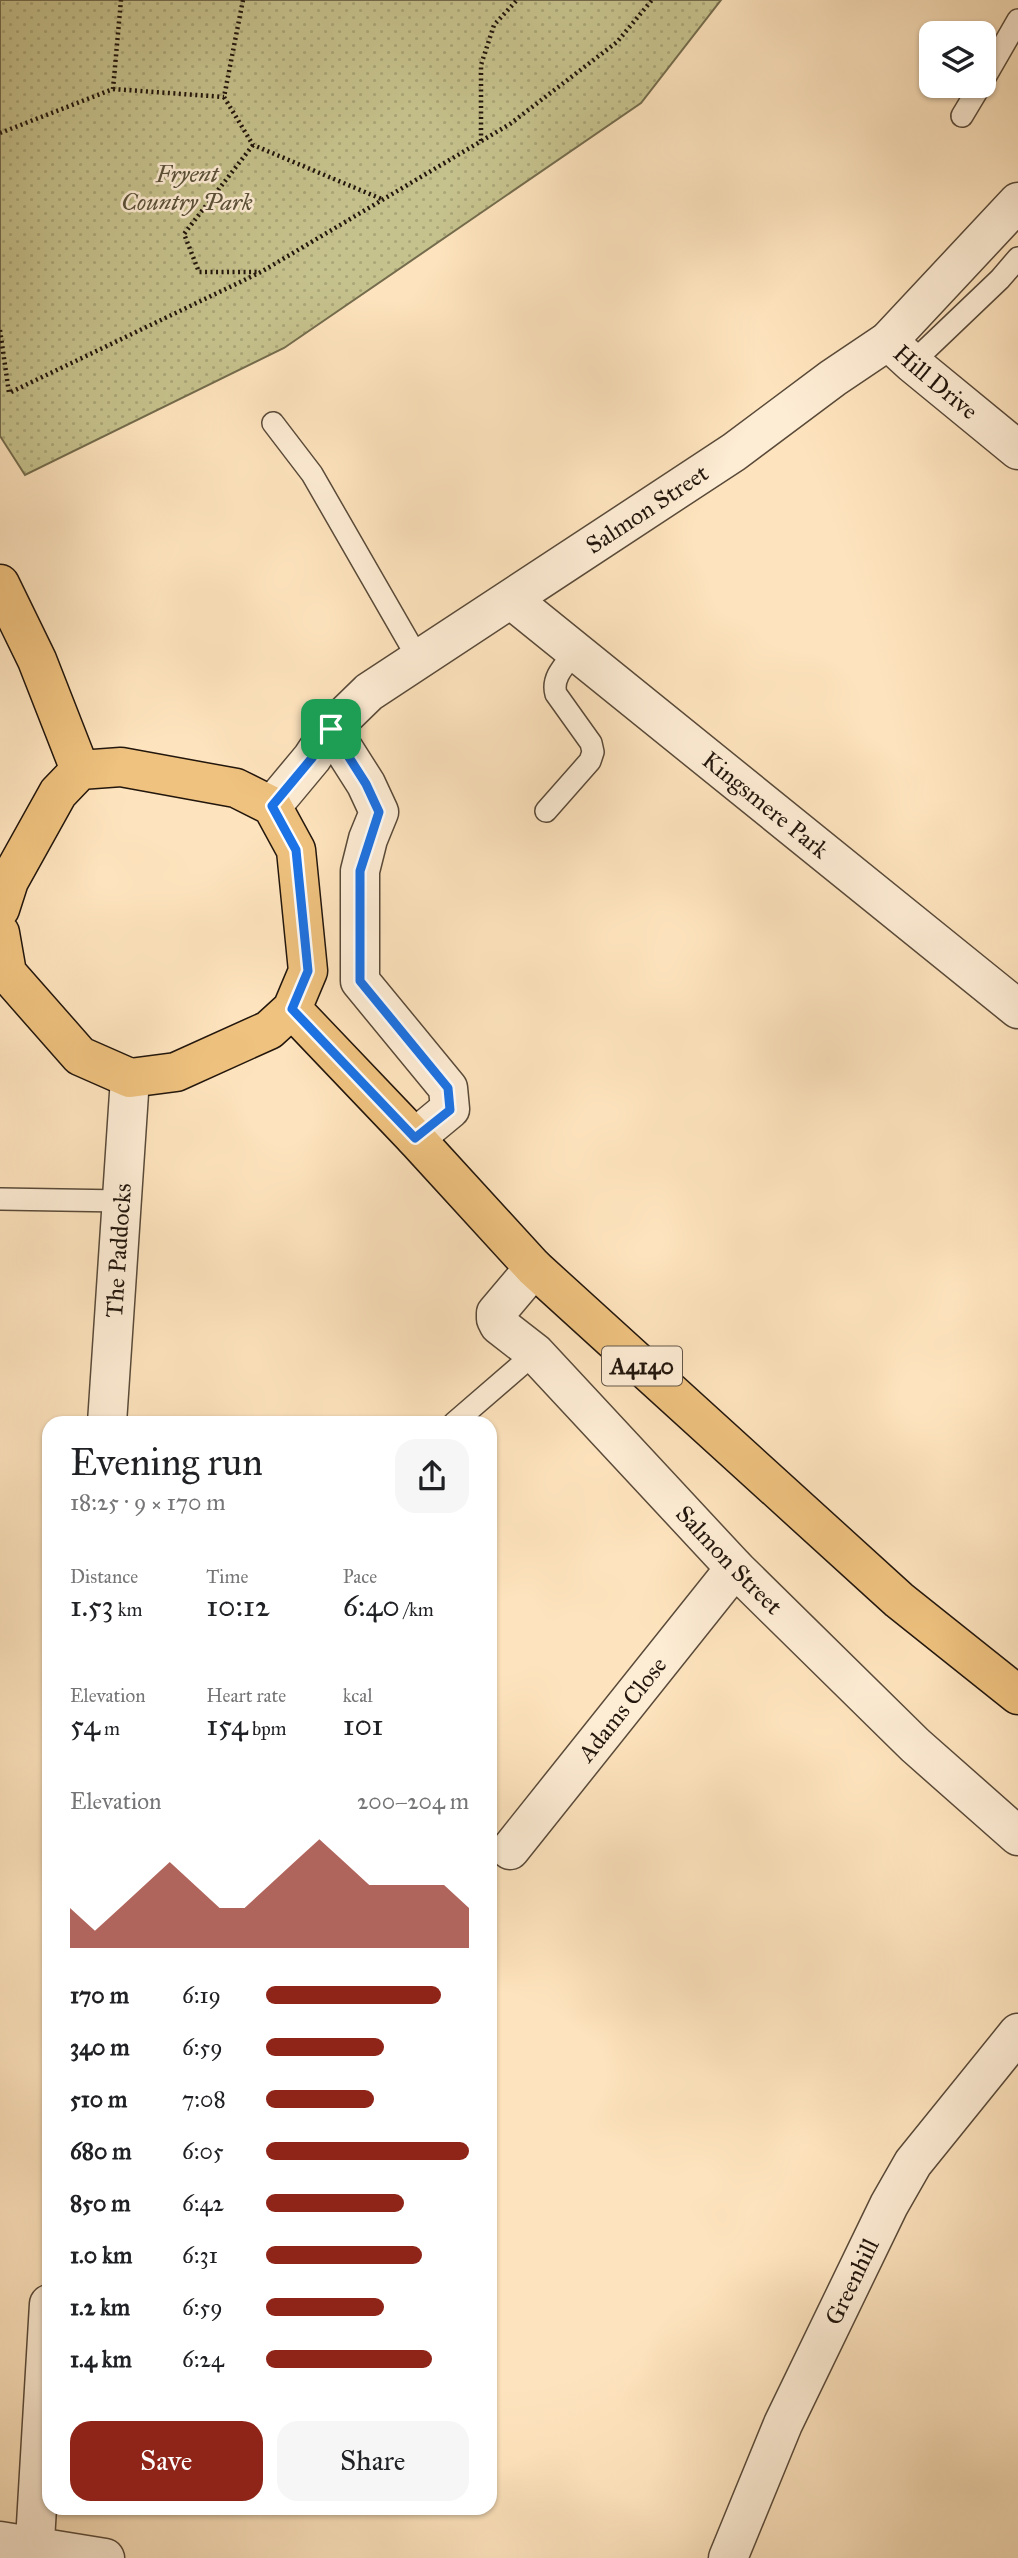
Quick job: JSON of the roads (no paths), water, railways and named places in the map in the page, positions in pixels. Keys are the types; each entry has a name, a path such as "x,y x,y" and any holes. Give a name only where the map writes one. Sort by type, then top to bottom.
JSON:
{"main road":[{"path":"0,584 37,660 80,770"},
{"path":"0,909 9,881 58,793 80,770 121,767 236,788 272,806 296,850 308,971 292,1009 269,1030 176,1072 131,1078 80,1056 7,973 0,933"},
{"name":"A4140","path":"292,1009 534,1268 899,1600 1018,1695"}],"street":[{"name":"Salmon Street","path":"272,806 312,758 331,729 369,692 734,452 833,378 900,352 1018,202"},
{"name":"Hill Drive","path":"900,352 1018,450"},
{"name":"Kingsmere Park","path":"512,600 1018,1009"},
{"path":"331,729 366,784 379,812 360,871 360,981 448,1088 450,1110 415,1138"},
{"name":"The Paddocks","path":"107,1416 131,1078"},
{"name":"Salmon Street","path":"534,1268 496,1313 495,1319 499,1325 535,1353 735,1568 915,1745 1018,1836"},
{"name":"Adams Close","path":"510,1850 735,1568"},
{"name":"Greenhill","path":"728,2558 783,2424 889,2205 913,2163 1018,2033"},
{"path":"42,2370 23,2549 105,2558"}],"lane":[{"path":"996,58 1018,20"},
{"path":"962,116 972,98"},
{"path":"900,352 1000,279 1018,258"},
{"path":"273,423 312,474 419,660"},
{"path":"546,811 590,761 593,752 591,743 556,694 554,686 557,677 576,651"},
{"path":"0,1199 122,1201"},
{"path":"462,1416 535,1353"}],"park label":[{"name":"Fryent Country Park","path":"187,188"}]}
